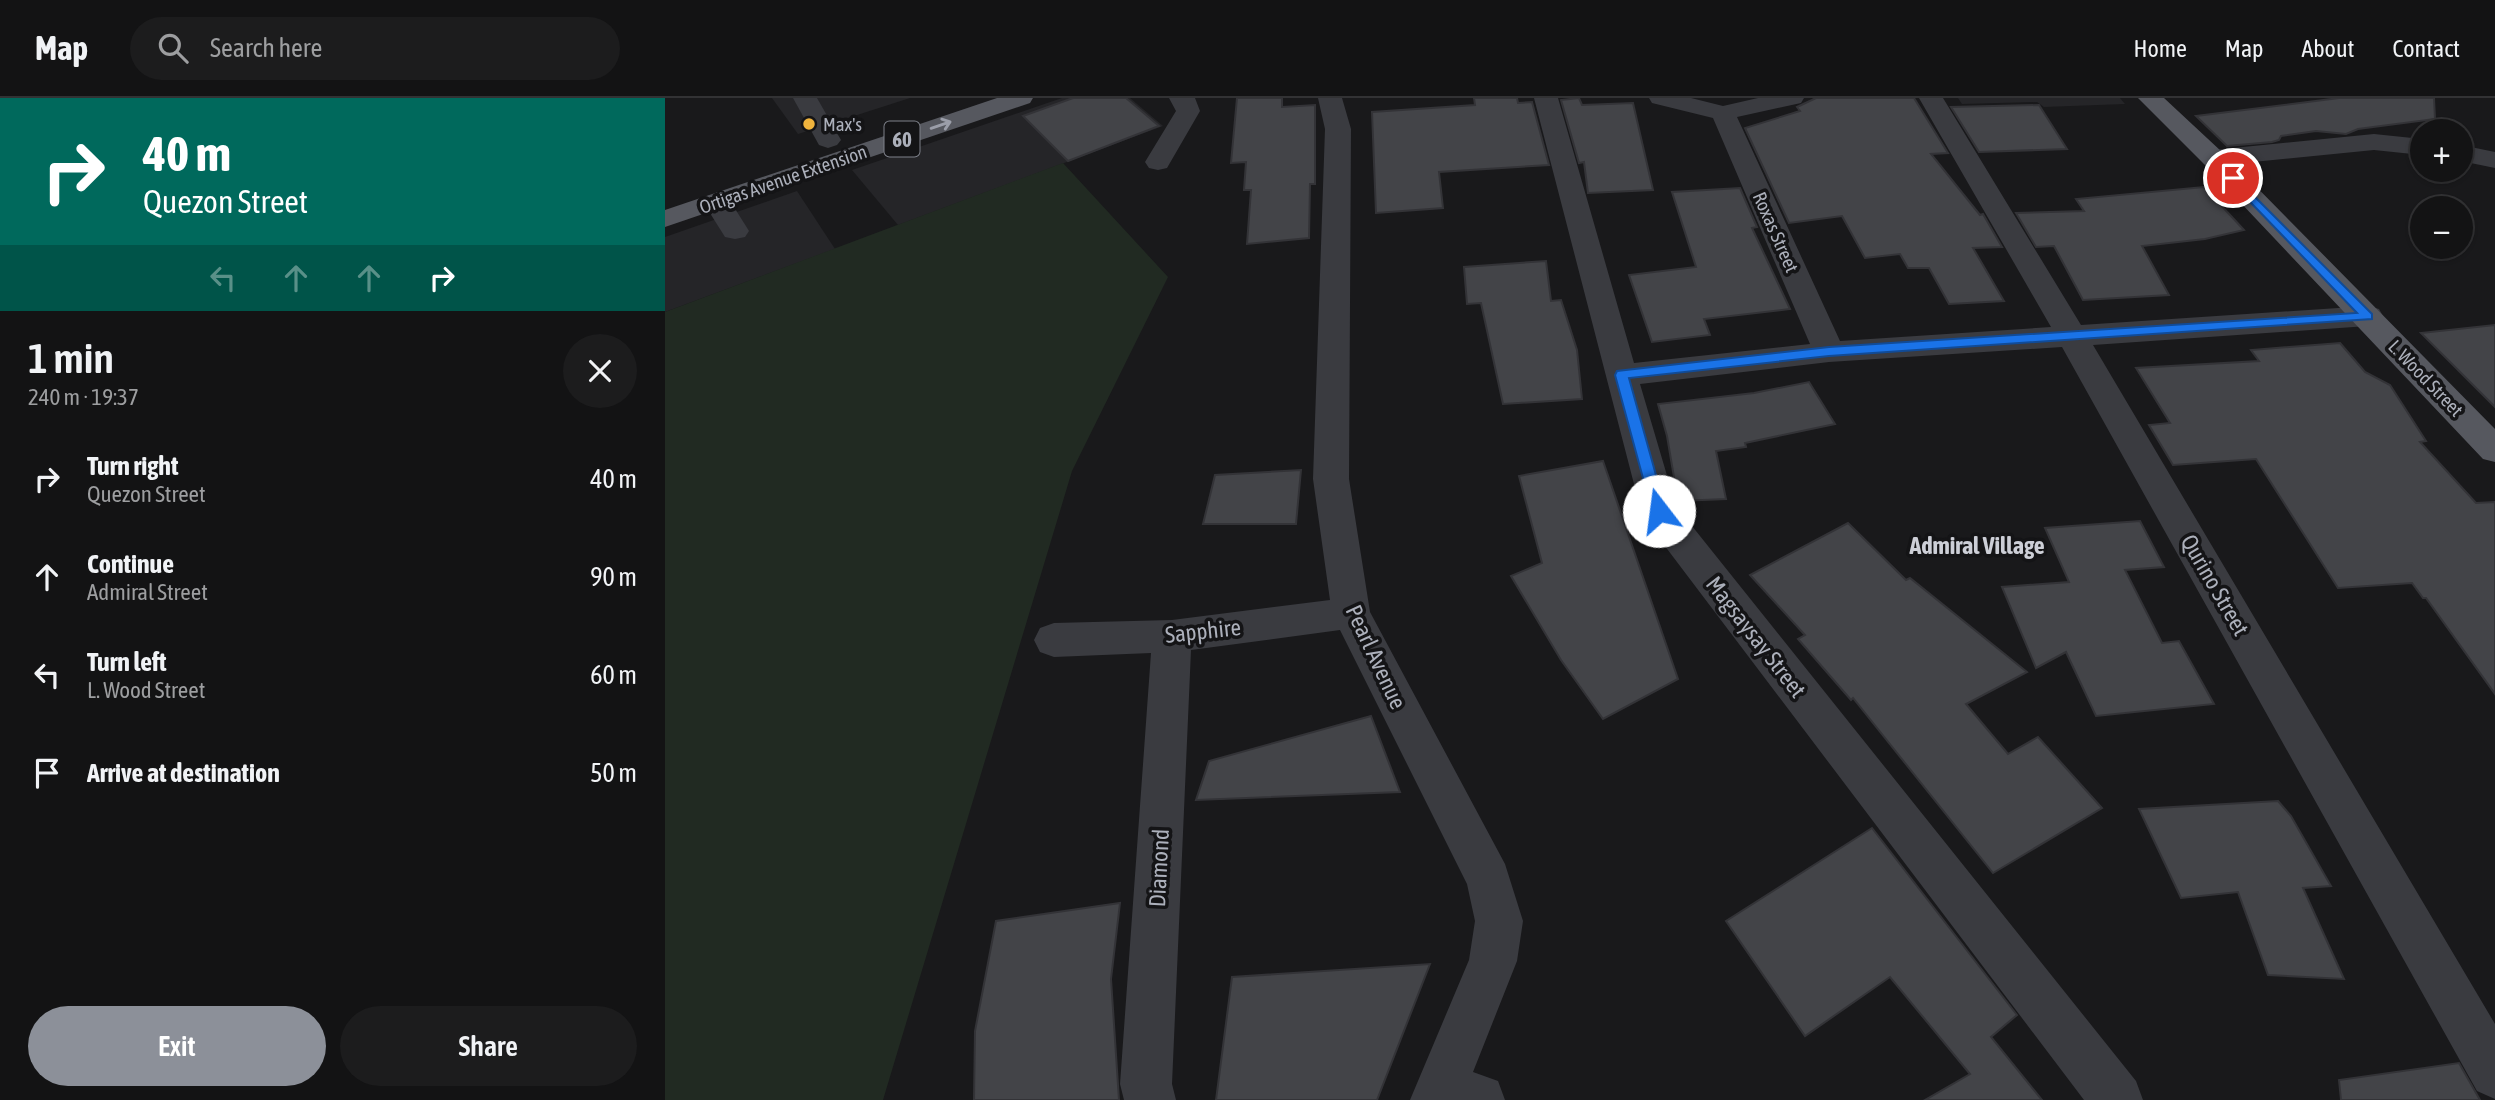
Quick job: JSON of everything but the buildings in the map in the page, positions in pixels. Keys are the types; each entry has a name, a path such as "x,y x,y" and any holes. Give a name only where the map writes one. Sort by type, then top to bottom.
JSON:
{"main road":[{"name":"Ortigas Avenue Extension","path":"665,194 957,98"},
{"name":"Ortigas Avenue Extension","path":"665,219 1021,98"},
{"name":"L. Wood Street","path":"2150,98 2213,158 2368,316 2495,450"}],"street":[{"path":"805,98 828,140"},
{"path":"1158,162 1188,111 1181,98"},
{"name":"Pearl Avenue","path":"1330,98 1338,129 1331,480 1351,613 1489,880 1499,921 1493,961 1452,1096"},
{"name":"Magsaysay Street","path":"1546,98 1659,511 2117,1100"},
{"path":"1661,98 1723,113 1792,98"},
{"name":"Qurino Street","path":"1931,98 2072,336 2495,1073"},
{"name":"Roxas Street","path":"1723,113 1829,352"},
{"path":"2213,158 2374,142 2410,146"},
{"path":"2473,155 2495,160"},
{"path":"717,202 735,232"},
{"path":"1622,375 1829,352 2368,316"},
{"name":"Sapphire","path":"1054,640 1172,635 1351,613"},
{"name":"Diamond","path":"1150,1100 1146,1084 1172,635"}],"shaded area":[{"name":"Max's","path":"772,98 910,98 798,134"},
{"path":"1062,98 1130,98 1163,126 898,225 852,170"},
{"path":"1958,98 2120,98 2125,104 2044,107 2037,102 1962,104"},
{"path":"1063,163 1168,277 1072,471 883,1100 665,1100 665,312"},
{"path":"797,191 835,249 665,312 665,237"}],"place":[{"name":"Max's","path":"809,124"}],"district":[{"name":"Admiral Village","path":"1977,545"}],"route":[{"path":"1659,511 1622,375 1829,352 2368,316 2233,178"}]}
